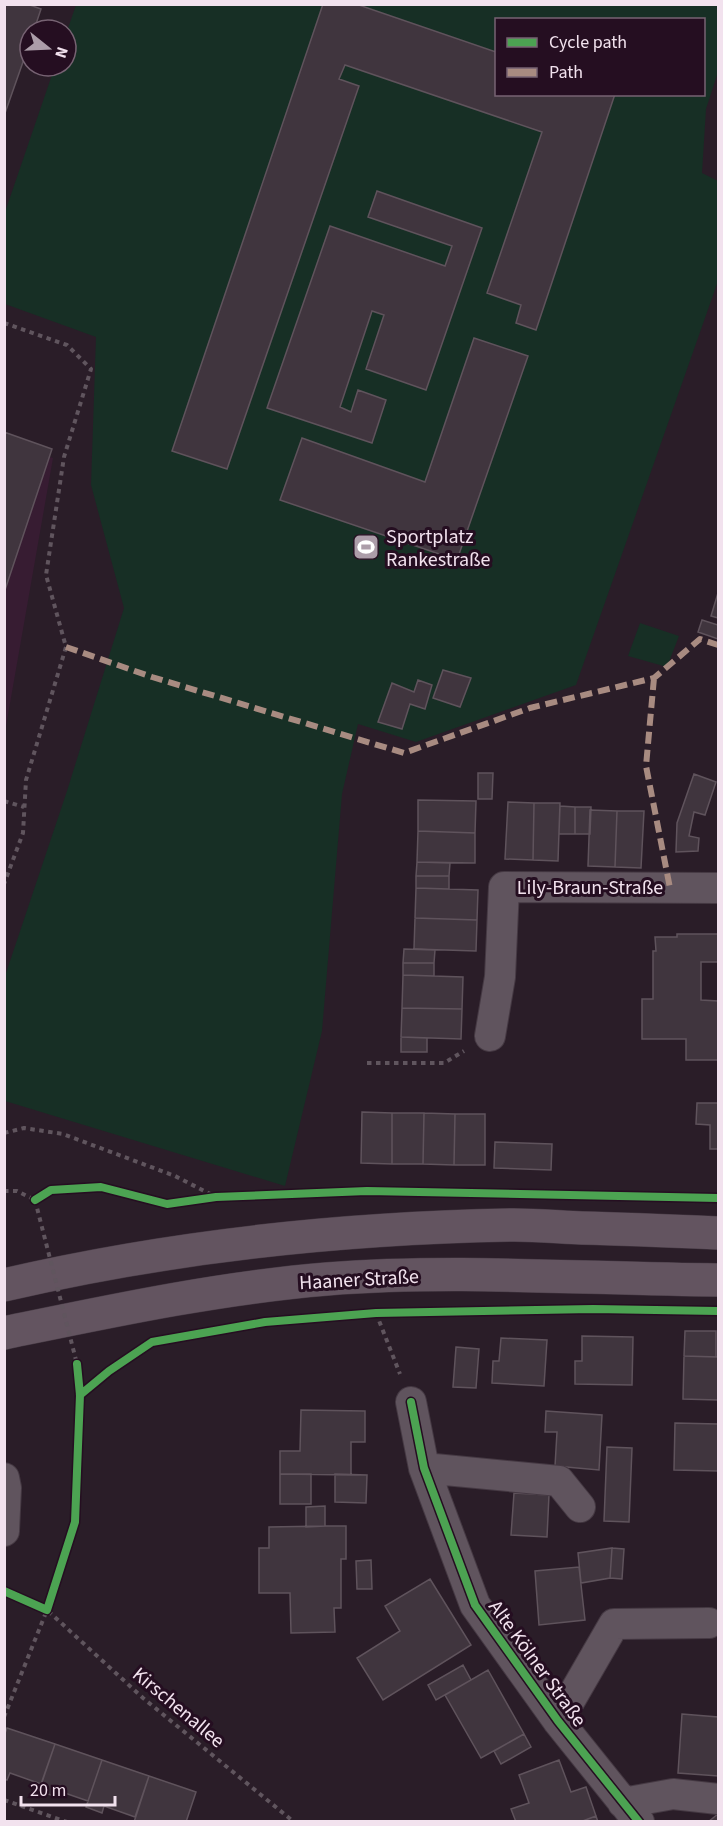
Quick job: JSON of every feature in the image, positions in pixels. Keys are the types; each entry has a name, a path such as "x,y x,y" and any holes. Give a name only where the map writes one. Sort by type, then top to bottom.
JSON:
{"main road":[{"path":"11,1286 194,1249 382,1229 516,1225 718,1233"},
{"name":"Haaner Straße","path":"4,1333 137,1305 251,1287 328,1279 430,1275 718,1280"}],"street":[{"name":"Lily-Braun-Straße","path":"490,1036 500,977 504,887 718,888"},
{"name":"Alte Kölner Straße","path":"411,1402 424,1468 475,1605 558,1721 631,1812"},
{"path":"424,1468 560,1481 580,1507"},
{"path":"4,1478 6,1488 4,1531"},
{"path":"558,1721 614,1624 709,1623"},
{"path":"631,1812 672,1794 718,1799"}],"path":[{"path":"4,324 67,345 91,369 64,457 46,575 66,647 26,780 23,833 4,884"},
{"path":"4,801 24,807"},
{"path":"367,1063 444,1063 490,1036"},
{"path":"4,1133 24,1128 63,1134 175,1176 216,1197"},
{"path":"4,1191 17,1191 35,1200 78,1375"},
{"path":"376,1313 411,1402"},
{"path":"364,1314 387,1313"},
{"path":"4,1717 51,1599"},
{"path":"36,1606 47,1611"},
{"path":"4,1800 67,1821"}],"shaded area":[{"path":"5,442 53,458 5,732"}],"green space":[{"name":"Sportplatz Rankestraße","path":"76,5 718,5 718,72 706,109 702,173 718,181 718,281 576,685 416,742 358,724 342,794 322,1031 285,1186 5,1101 5,976 67,791 124,608 91,485 96,337 5,304 5,212 51,78 78,78 78,18 72,18"},
{"path":"640,623 679,636 667,667 628,656"}],"building":[{"path":"4,4 27,4 41,9 38,18 18,18 18,76 4,116"},
{"path":"323,4 356,4 495,52 495,96 614,96 536,330 516,323 521,305 487,293 542,132 345,65 339,79 359,86 227,469 172,451"},
{"path":"377,191 482,228 426,390 366,369 384,315 372,311 340,407 351,412 358,390 386,400 372,443 267,408 330,226 445,266 452,246 368,217"},
{"path":"474,338 528,356 457,560 280,500 302,438 425,482"},
{"path":"4,432 52,449 4,593"},
{"path":"718,593 718,618 711,616"},
{"path":"702,620 718,625 718,639 698,632"},
{"path":"443,670 471,678 460,707 433,698"},
{"path":"418,680 432,685 425,709 410,704 402,729 378,722 392,683 414,692"},
{"path":"478,773 493,773 492,799 478,799"},
{"path":"694,774 716,782 705,815 694,812 689,836 699,838 698,851 676,852 677,823"},
{"path":"418,800 476,801 475,833 418,831"},
{"path":"508,802 534,803 533,860 505,859"},
{"path":"534,803 560,803 558,861 533,860"},
{"path":"560,806 575,807 575,834 559,834"},
{"path":"575,807 591,807 590,834 575,834"},
{"path":"590,810 617,811 615,867 588,866"},
{"path":"617,811 644,811 641,868 615,867"},
{"path":"418,831 475,833 475,863 417,862"},
{"path":"417,862 450,863 449,876 416,876"},
{"path":"416,876 449,876 449,889 416,888"},
{"path":"416,888 478,890 477,920 415,918"},
{"path":"415,918 477,920 476,951 414,949"},
{"path":"677,934 718,934 718,962 701,962 701,1000 718,1001 718,1060 686,1060 686,1039 642,1039 642,999 653,999 655,937 677,937"},
{"path":"404,949 435,950 434,963 403,963"},
{"path":"403,963 434,963 434,976 403,975"},
{"path":"403,975 463,977 462,1009 402,1008"},
{"path":"402,1008 462,1009 461,1039 401,1037"},
{"path":"401,1037 427,1038 427,1052 401,1052"},
{"path":"697,1103 718,1103 718,1149 710,1149 710,1125 696,1124"},
{"path":"362,1112 392,1113 392,1164 361,1163"},
{"path":"392,1113 424,1113 423,1164 392,1164"},
{"path":"424,1113 455,1114 454,1165 423,1164"},
{"path":"455,1114 485,1114 485,1165 454,1165"},
{"path":"495,1142 552,1144 551,1170 494,1168"},
{"path":"685,1331 716,1331 716,1357 684,1356"},
{"path":"582,1336 633,1337 632,1385 575,1384 575,1361 582,1361"},
{"path":"501,1338 547,1340 544,1386 492,1383 493,1361 499,1361"},
{"path":"456,1347 479,1349 476,1388 453,1387"},
{"path":"684,1356 718,1357 718,1400 683,1399"},
{"path":"301,1410 365,1411 365,1442 351,1442 351,1475 280,1474 280,1451 300,1451"},
{"path":"546,1411 602,1415 599,1470 555,1466 557,1432 545,1432"},
{"path":"675,1423 718,1424 718,1471 674,1470"},
{"path":"607,1447 632,1448 629,1522 604,1521"},
{"path":"280,1474 311,1474 311,1504 280,1504"},
{"path":"335,1474 367,1475 366,1503 335,1502"},
{"path":"514,1493 549,1495 547,1537 511,1535"},
{"path":"325,1506 325,1526 306,1527 306,1507"},
{"path":"346,1526 346,1559 341,1559 341,1608 334,1608 335,1632 291,1633 290,1593 259,1593 259,1548 269,1548 269,1527"},
{"path":"612,1548 610,1578 581,1583 578,1553"},
{"path":"612,1548 624,1549 622,1579 610,1578"},
{"path":"371,1560 372,1589 357,1589 356,1561"},
{"path":"579,1567 585,1620 539,1625 535,1571"},
{"path":"430,1579 471,1645 383,1700 357,1658 400,1631 385,1606"},
{"path":"463,1665 471,1680 436,1700 428,1685"},
{"path":"488,1670 524,1734 481,1758 445,1695"},
{"path":"682,1714 718,1717 718,1776 678,1773"},
{"path":"7,1728 55,1744 41,1784 10,1773 7,1780 4,1779 4,1736"},
{"path":"524,1734 531,1747 501,1764 494,1751"},
{"path":"55,1744 102,1760 88,1801 56,1790 54,1796 39,1791"},
{"path":"102,1760 149,1776 135,1817 104,1806 102,1813 86,1807"},
{"path":"559,1760 571,1792 586,1787 596,1816 580,1822 516,1822 511,1809 529,1803 519,1775"},
{"path":"149,1776 196,1792 186,1822 134,1822"},
{"path":"718,1814 718,1822 708,1822"},
{"path":"596,1816 598,1822 580,1822"}],"marked path":[{"path":"66,647 152,677 404,753 530,708 654,678 700,639 718,645"},
{"path":"654,678 646,766 670,888"}],"cycle path":[{"path":"35,1200 51,1190 101,1187 167,1204 216,1197 367,1191 718,1198"},
{"path":"80,1395 109,1371 152,1342 265,1322 376,1313 593,1309 718,1311"},
{"path":"4,1591 47,1610 75,1522 80,1395 77,1364"},
{"path":"411,1402 424,1468 475,1605 558,1721 639,1822"}],"place":[{"name":"Sportplatz Rankestraße","path":"366,547"}]}
